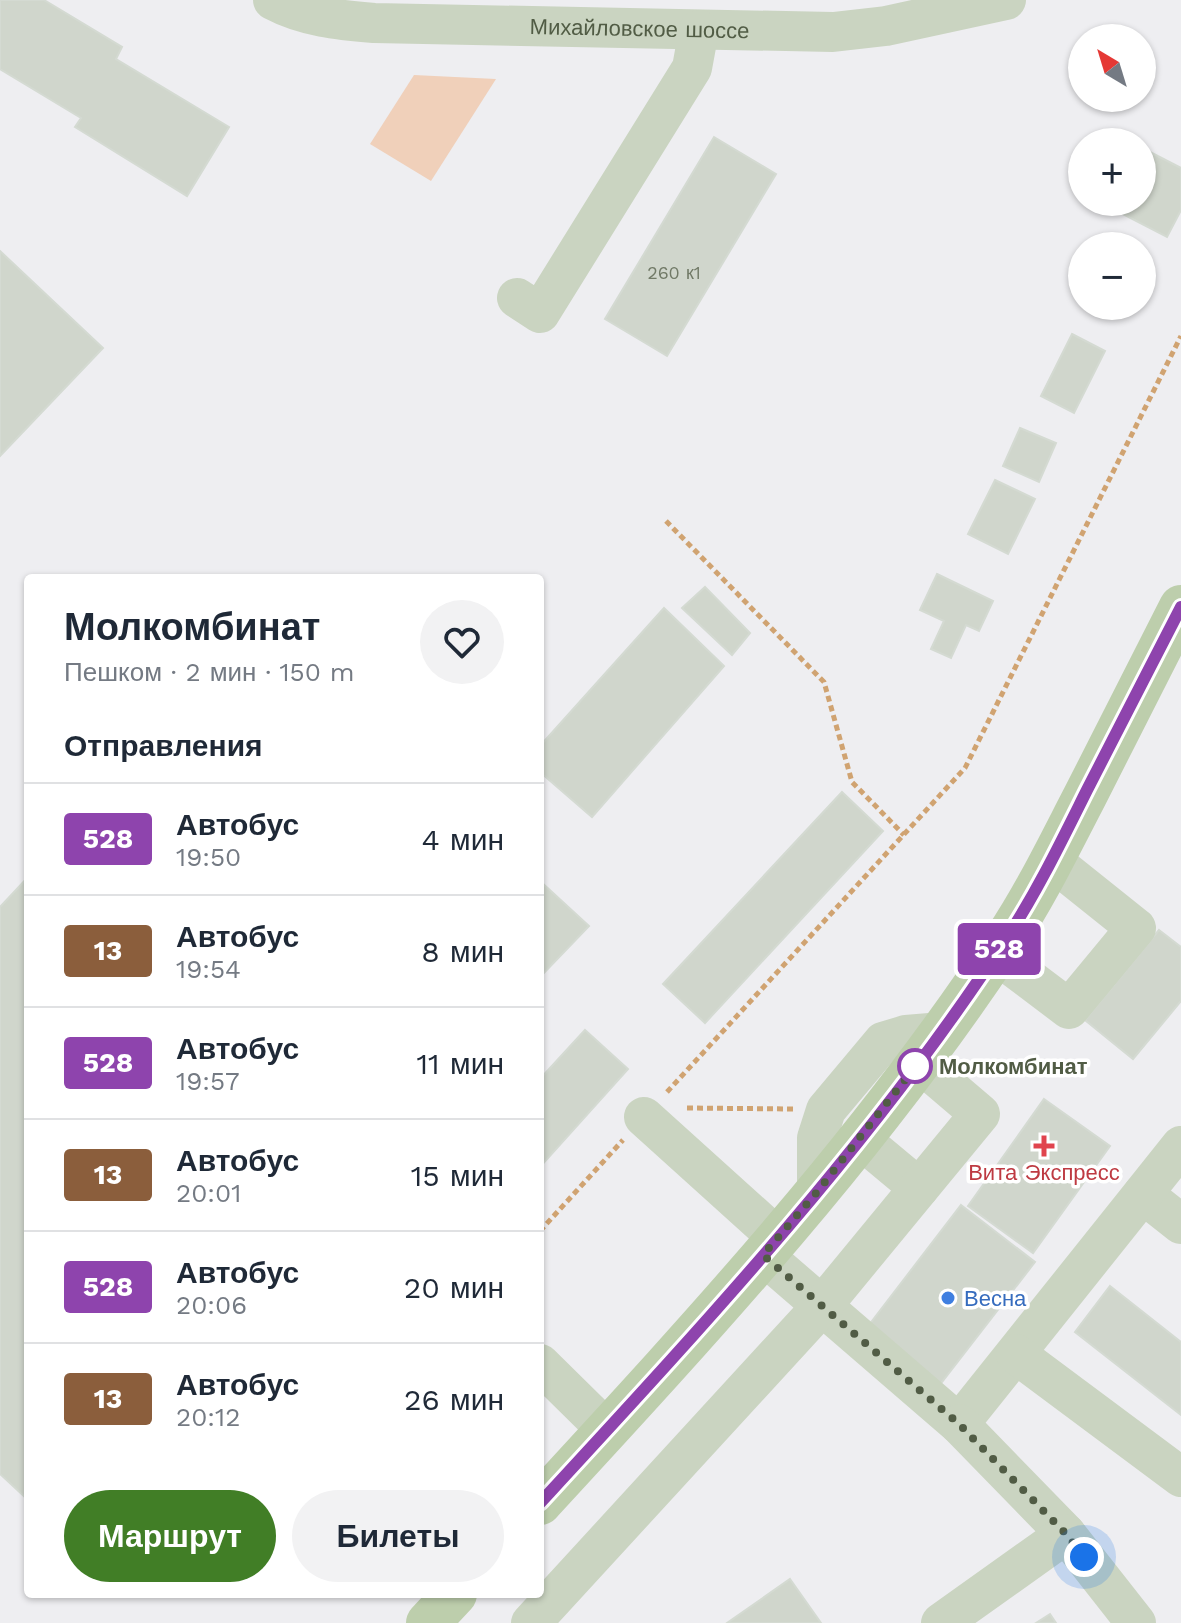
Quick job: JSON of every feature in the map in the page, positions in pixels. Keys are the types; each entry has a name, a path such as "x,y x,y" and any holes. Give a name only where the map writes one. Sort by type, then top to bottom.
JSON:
{"main road":[{"path":"544,1499 770,1247 930,1047 996,954 1051,860 1181,607"}],"street":[{"name":"Михайловское шоссе","path":"273,0 328,19 374,23 536,13 699,30 833,32 886,26 1006,0"},
{"path":"517,298 540,313 692,68 699,30"},
{"path":"996,954 1069,1009 1136,928 1051,860"},
{"path":"531,1623 822,1306 980,1114 930,1047 906,1035 883,1042 826,1110 817,1138 817,1192"},
{"path":"649,1112 822,1306 959,1424 1066,1534 1136,1623"},
{"path":"859,1138 919,1188"},
{"path":"959,1424 1181,1146"},
{"path":"1143,1194 1181,1224"},
{"path":"1016,1354 1181,1477"},
{"path":"544,1368 607,1430"},
{"path":"941,1623 1066,1534"}],"path":[{"path":"544,1227 965,768 1181,336"},
{"path":"666,521 824,682 852,782 904,835"},
{"path":"649,1112 826,1110"}],"shaded area":[{"path":"414,75 496,79 431,181 370,144"}],"building":[{"path":"0,0 44,0 122,47 116,59 229,127 187,196 75,127 81,118 0,69"},
{"path":"714,137 776,174 667,356 605,319"},
{"path":"1156,155 1181,168 1181,210 1167,237 1127,216 1156,216"},
{"path":"0,251 103,348 0,456"},
{"path":"1072,334 1105,351 1074,413 1041,396"},
{"path":"1020,428 1056,443 1039,482 1003,466"},
{"path":"995,480 1035,499 1008,554 968,534"},
{"path":"937,574 993,601 979,631 966,625 951,658 931,649 944,621 920,610"},
{"path":"705,587 750,633 732,655 682,608"},
{"path":"664,608 724,666 592,817 544,775 544,742"},
{"path":"842,792 883,831 705,1023 663,984"},
{"path":"24,881 24,1496 0,1474 0,907"},
{"path":"544,885 589,926 544,973"},
{"path":"1159,930 1181,947 1181,1001 1133,1059 1085,1020"},
{"path":"585,1030 628,1069 544,1163 544,1075"},
{"path":"1044,1099 1110,1146 1033,1253 968,1206"},
{"name":"Весна","path":"961,1205 1035,1262 935,1391 862,1334"},
{"path":"1110,1286 1181,1342 1181,1415 1075,1332"},
{"path":"790,1579 821,1623 727,1623"},
{"path":"1050,1614 1056,1623 1036,1623"}],"bus line":[{"name":"528","path":"544,1499 778,1238 957,1012 1009,935 1061,842 1181,607"}],"place":[{"name":"Молкомбинат","path":"915,1066"},
{"name":"Вита Экспресс","path":"1044,1146"},
{"name":"Весна","path":"948,1298"}],"route":[{"path":"915,1066 919,1062 763,1255 959,1424 1066,1534 1084,1557"}]}
